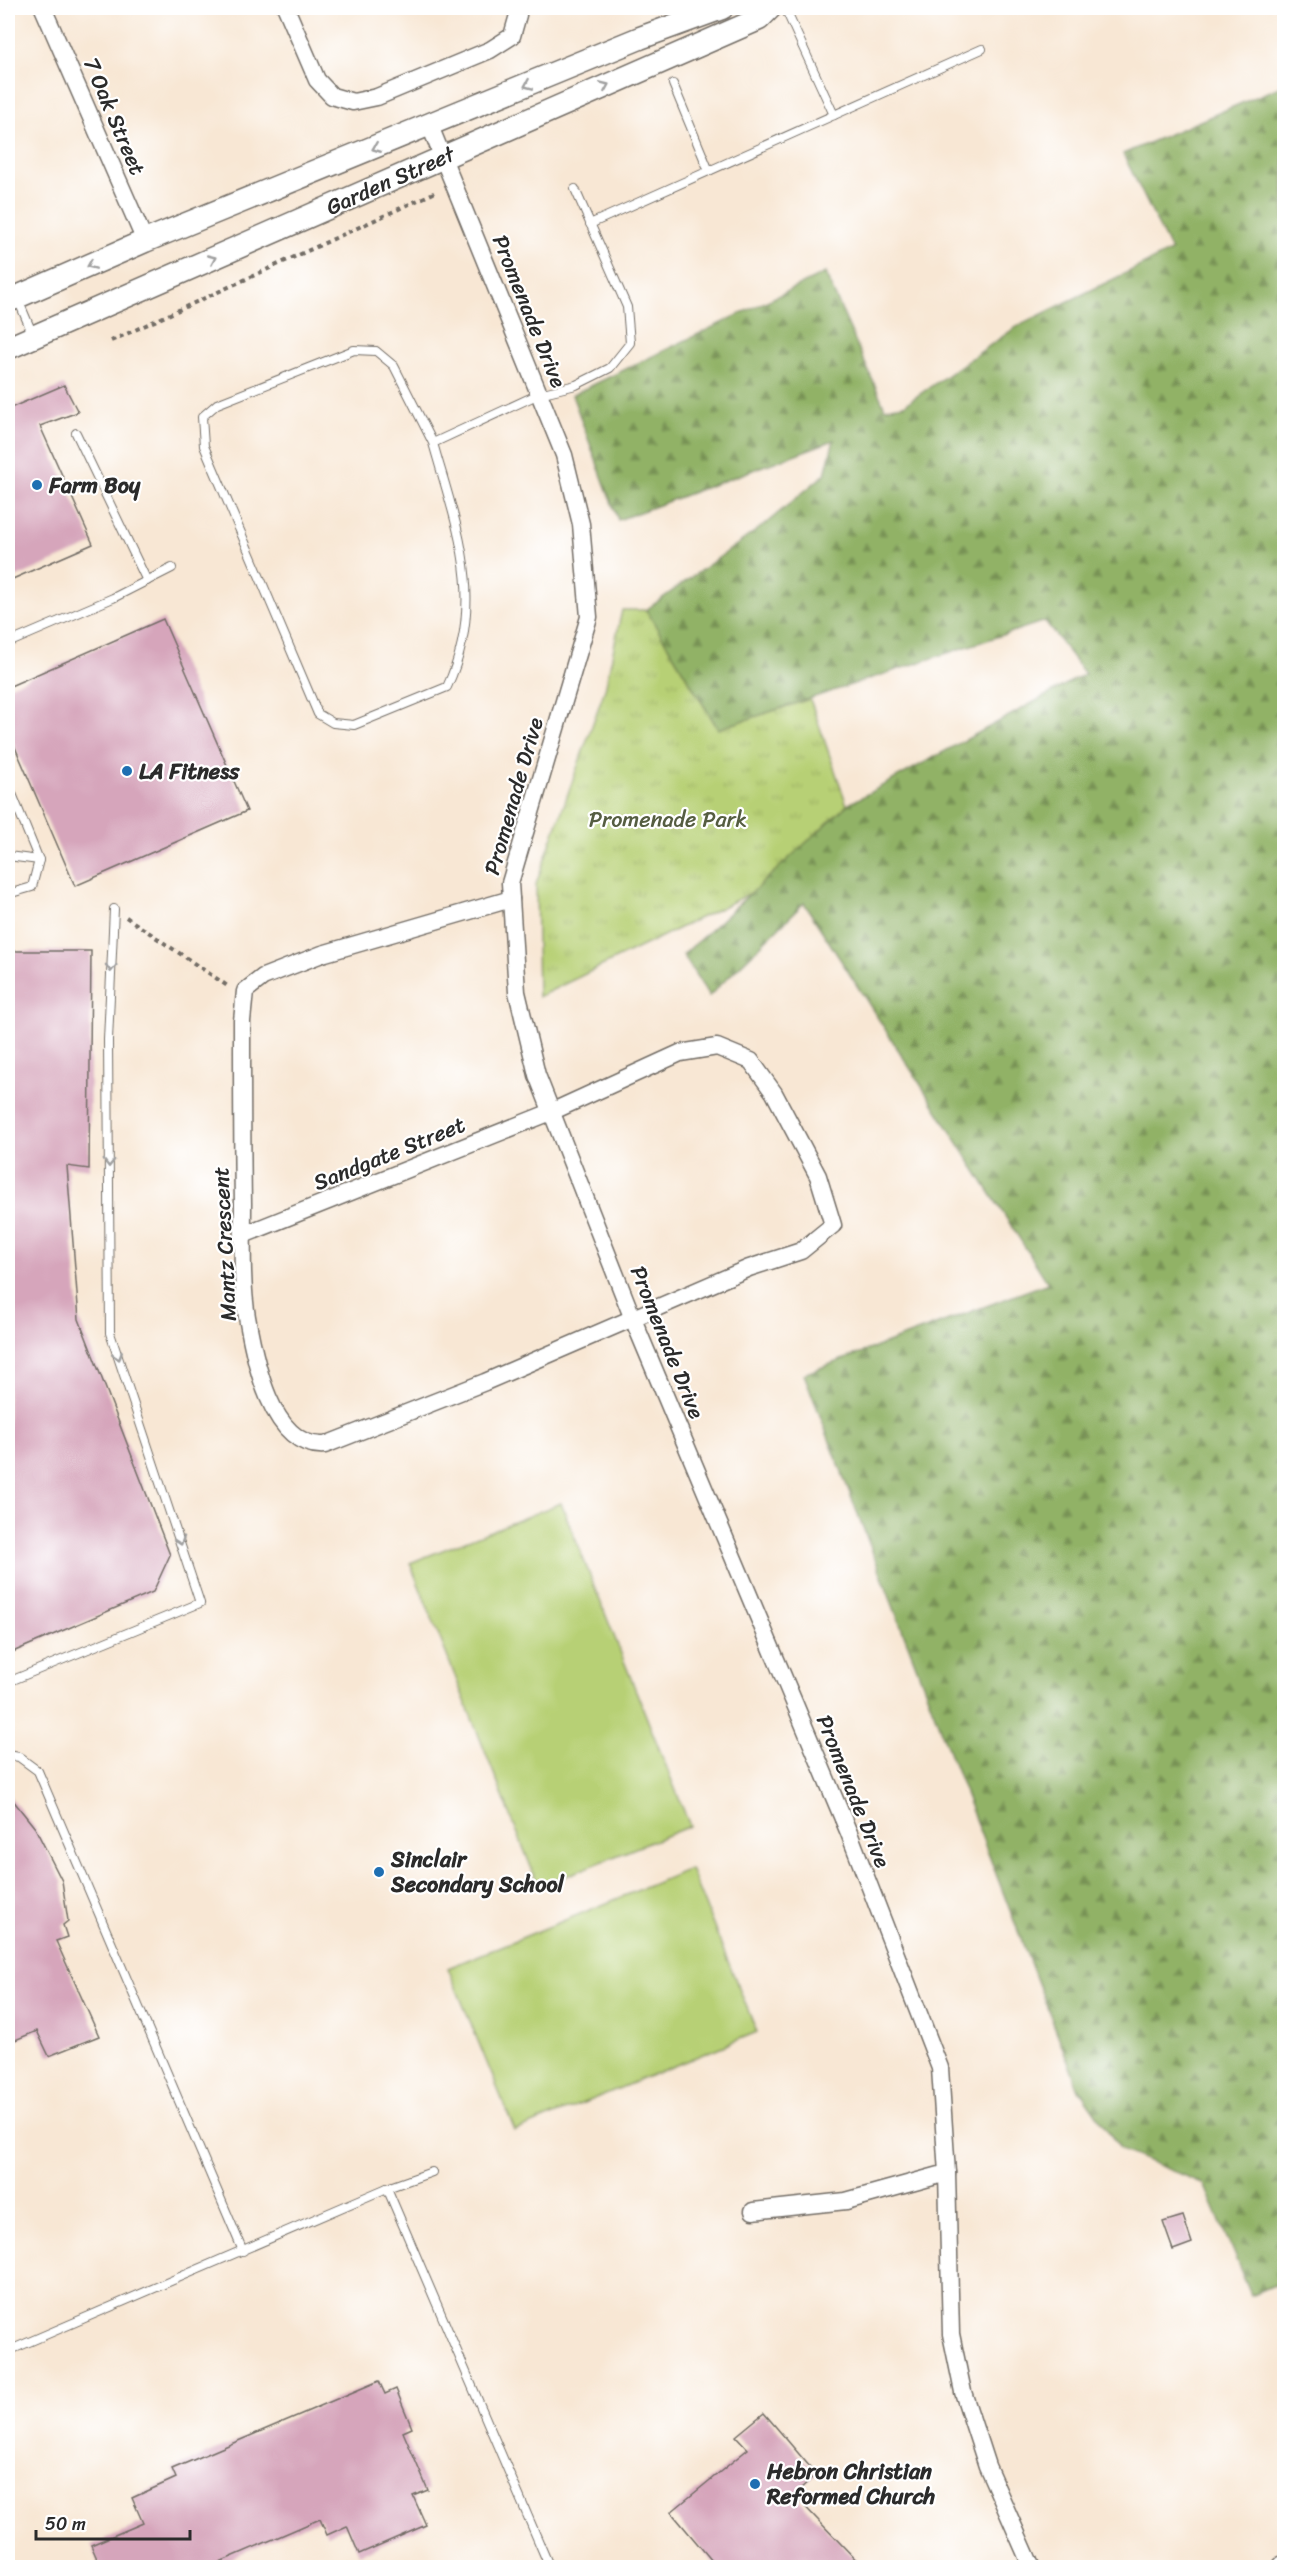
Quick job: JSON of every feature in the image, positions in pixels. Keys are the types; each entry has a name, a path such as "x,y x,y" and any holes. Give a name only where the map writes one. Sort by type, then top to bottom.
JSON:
{"street":[{"name":"7 Oak Street","path":"44,8 145,242"},
{"path":"286,8 317,80 332,96 353,102 377,97 490,50 512,36 518,15 517,8"},
{"name":"Garden Street","path":"12,299 640,38 722,8"},
{"name":"Garden Street","path":"8,348 759,19 770,8"},
{"name":"Promenade Drive","path":"430,126 564,455 581,524 589,617 510,883 517,992 537,1075 633,1318 849,1833 940,2068 947,2173 951,2334 963,2392 987,2466 1032,2568"},
{"path":"245,997 246,991 263,976 322,954 511,899"},
{"name":"Mantz Crescent","path":"245,997 242,1021 243,1235 247,1316 266,1396 284,1427 313,1446 325,1445 485,1382 633,1318"},
{"name":"Sandgate Street","path":"243,1235 552,1112 680,1053 717,1047 751,1061 774,1093 818,1176 833,1225 801,1251 749,1268 633,1318"},
{"path":"753,2211 846,2201 947,2173"}],"lane":[{"path":"785,8 834,115"},
{"path":"590,224 982,49"},
{"path":"673,84 709,171"},
{"path":"433,443 539,394 576,385 610,368 630,343 627,307 575,189"},
{"path":"12,299 34,336"},
{"path":"354,350 376,351 394,366 433,443 467,570 467,617 458,664 447,687 354,725 333,723 318,714 313,703 204,446 202,417 218,404 354,350"},
{"path":"76,433 147,581"},
{"path":"8,643 113,598 172,568"},
{"path":"8,784 39,860 32,888 8,894"},
{"path":"8,856 39,860"},
{"path":"8,1682 200,1603 110,1333 108,1040 114,909"},
{"path":"8,1755 19,1757 38,1771 243,2251"},
{"path":"8,2350 387,2188 432,2172"},
{"path":"387,2188 550,2568"}],"path":[{"path":"111,341 455,183"},
{"path":"114,909 245,997"}],"green space":[{"path":"1284,85 1284,2281 1251,2295 1204,2184 1121,2150 1079,2090 804,1374 1048,1283 804,903 709,996 683,955 847,805 1085,674 1045,621 718,729 646,610 764,525 825,474 834,440 618,520 572,395 825,273 885,408 904,405 1018,326 1171,251 1123,154"},
{"name":"Promenade Park","path":"622,610 646,610 718,729 810,699 847,805 751,893 538,997 536,884 605,689"},
{"path":"561,1503 690,1826 539,1887 410,1563"},
{"path":"690,1869 757,2032 515,2131 448,1968"}],"building":[{"name":"Farm Boy","path":"64,385 78,412 40,426 93,544 8,581 8,409"},
{"name":"LA Fitness","path":"163,619 247,811 75,886 8,731 8,687"},
{"path":"8,951 91,951 89,1169 67,1166 79,1319 170,1555 153,1592 8,1654"},
{"path":"8,1794 35,1828 62,1881 68,1921 63,1925 67,1937 56,1941 99,2036 49,2056 37,2031 8,2043"},
{"path":"1183,2216 1192,2243 1173,2250 1163,2222"},
{"path":"379,2381 385,2394 396,2389 412,2428 403,2432 428,2490 413,2496 426,2525 359,2554 347,2526 327,2535 320,2519 220,2562 223,2568 101,2568 91,2545 143,2523 132,2498 176,2478 172,2469"},
{"name":"Hebron Christian Reformed Church","path":"764,2413 816,2474 794,2495 864,2568 718,2568 671,2512 748,2449 736,2436"}],"place":[{"name":"Farm Boy","path":"37,485"},
{"name":"LA Fitness","path":"127,771"},
{"name":"Sinclair Secondary School","path":"379,1872"},
{"name":"Hebron Christian Reformed Church","path":"755,2484"}]}
